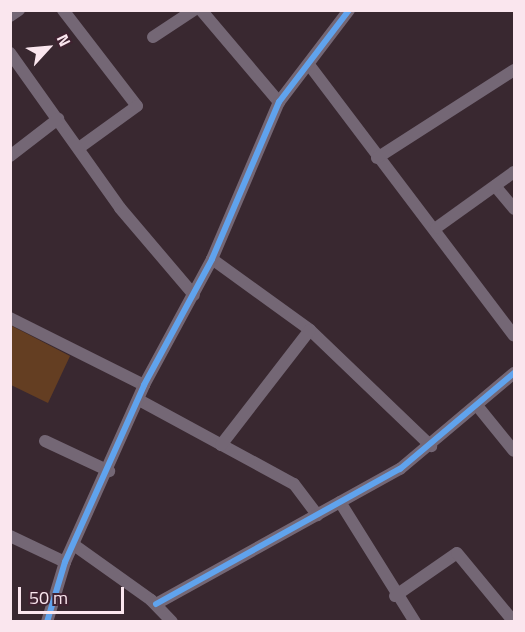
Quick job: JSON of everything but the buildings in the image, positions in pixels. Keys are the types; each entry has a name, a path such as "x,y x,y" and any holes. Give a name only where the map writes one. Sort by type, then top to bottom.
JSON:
{"street":[{"path":"10,16 19,10"},
{"path":"63,10 137,106 79,148"},
{"path":"153,37 194,10"},
{"path":"201,10 279,102"},
{"path":"47,621 65,562 109,471 144,385 212,260 279,102 310,66 348,11"},
{"path":"10,53 120,208 194,295"},
{"path":"310,66 377,158 436,228 514,336"},
{"path":"377,158 514,70"},
{"path":"10,156 58,119"},
{"path":"436,228 514,172"},
{"path":"495,186 514,209"},
{"path":"212,260 310,330 431,446"},
{"path":"10,318 144,385"},
{"path":"221,445 310,330"},
{"path":"156,604 340,502 431,446 479,408 514,373"},
{"path":"139,400 294,484 316,515"},
{"path":"479,408 514,451"},
{"path":"45,441 109,471"},
{"path":"340,502 395,596 415,621"},
{"path":"10,536 65,562"},
{"path":"74,545 156,604 172,621"},
{"path":"395,596 457,553 514,621"}],"shaded area":[{"path":"10,325 70,356 48,403 11,385"}],"cycle path":[{"path":"47,622 65,562 144,385 212,259 279,102 349,10"},
{"path":"156,604 400,469 514,373"}]}
